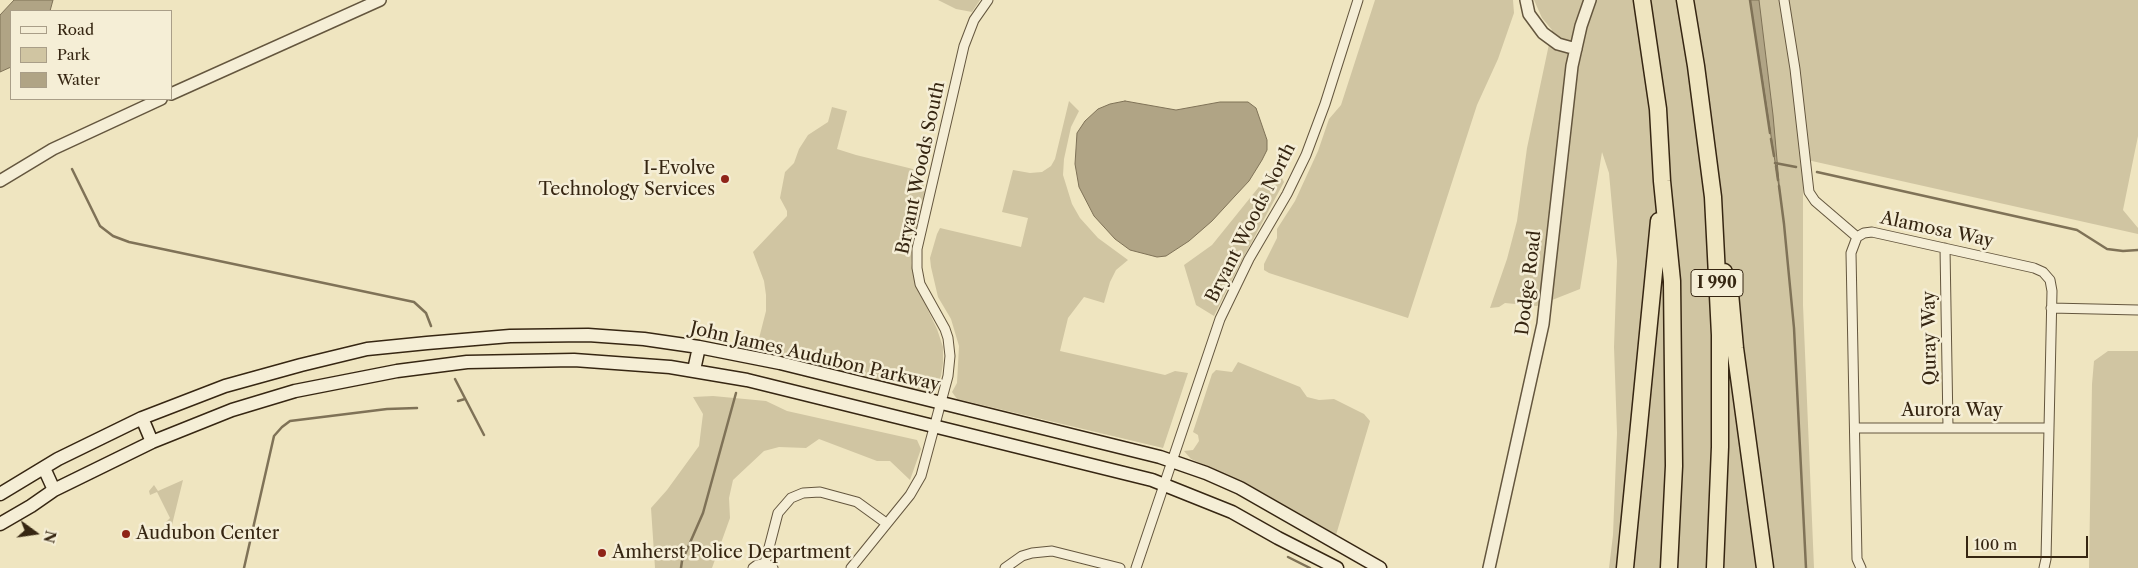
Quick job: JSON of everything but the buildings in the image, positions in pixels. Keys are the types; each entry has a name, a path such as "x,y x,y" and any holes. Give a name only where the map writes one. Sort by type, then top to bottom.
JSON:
{"highway":[{"name":"I 990","path":"1642,0 1658,109 1662,182 1672,281 1674,466 1669,568"},
{"name":"I 990","path":"1685,0 1696,66 1713,198 1720,335 1718,524 1715,568"},
{"path":"1625,568 1662,182"},
{"path":"1715,243 1730,294 1736,357 1765,568"}],"main road":[{"name":"John James Audubon Parkway","path":"0,494 58,459 142,418 225,386 367,349 501,337 588,335 644,339 700,347 780,363 1173,461 1206,472 1240,488 1380,568"},
{"path":"694,370 700,347"},
{"path":"0,524 54,490 152,442 260,401 295,391 397,370 467,362 546,359 624,362 694,370 747,380 1165,484 1232,512 1337,568"},
{"path":"142,418 152,442"},
{"path":"44,468 54,490"}],"street":[{"path":"172,94 380,0"},
{"name":"Bryant Woods South","path":"851,568 919,480 941,402 950,364 950,348 945,329 920,284 917,268 917,249 964,46 974,20 988,0"},
{"name":"Bryant Woods North","path":"1136,568 1227,304 1249,259 1293,182 1313,138 1358,0"},
{"path":"1526,0 1529,14 1543,33 1558,44 1576,49"},
{"name":"Dodge Road","path":"1489,568 1543,324 1568,98 1576,49 1590,0"},
{"path":"1784,0 1795,69 1809,192 1815,201 1857,237"},
{"path":"0,181 54,149 159,100"},
{"name":"Alamosa Way","path":"1861,568 1857,559 1851,253 1857,237 1864,233 1872,232 2034,268 2043,272 2050,280 2049,428 2046,559 2044,568"},
{"name":"Quray Way","path":"1944,248 1948,427"},
{"path":"2051,308 2138,310"},
{"name":"Aurora Way","path":"1855,428 2049,428"},
{"path":"753,568 757,565 769,566 778,513 791,498 803,493 820,492 857,502 886,523"},
{"path":"1005,568 1022,556 1052,551 1120,568"}],"green space":[{"path":"938,0 980,0 972,12 956,9"},
{"path":"1375,0 1513,0 1514,13 1498,59 1477,105 1408,318 1264,270 1264,264 1277,238 1277,229 1295,201 1318,151 1329,119 1341,105"},
{"path":"1534,0 2138,0 2138,136 2123,210 2138,228 2138,234 1803,159 1803,305 1814,568 1609,568 1613,535 1617,433 1614,347 1617,261 1609,173 1602,152 1580,289 1537,306 1505,303 1499,307 1490,308 1507,259 1517,221 1527,148 1552,30 1542,18"},
{"path":"1069,101 1079,111 1071,127 1064,159 1063,175 1072,204 1080,218 1098,238 1128,260 1116,270 1110,282 1104,303 1084,297 1068,318 1060,351 1165,375 1175,371 1188,373 1163,448 957,399 952,392 957,383 959,346 951,319 938,297 931,267 930,258 937,234 940,228 1021,247 1028,218 1002,212 1013,170 1030,173 1042,172 1051,166 1055,159"},
{"path":"832,107 847,111 837,149 921,171 925,193 912,246 911,263 915,283 937,329 943,347 941,376 935,390 925,391 756,350 766,311 766,295 764,281 753,252 787,216 787,211 780,198 785,172 794,163 799,149 808,135 828,122"},
{"path":"1275,167 1284,182 1214,316 1196,305 1184,265 1212,245"},
{"path":"2108,351 2138,351 2138,568 2089,568 2094,361"},
{"path":"1238,362 1300,387 1307,397 1319,400 1334,399 1364,414 1370,421 1336,535 1244,483 1191,459 1184,451 1193,450 1199,441 1198,435 1193,432 1212,374 1216,370 1232,372"},
{"path":"713,396 766,401 787,411 917,440 921,449 910,480 890,461 877,461 819,439 806,448 779,447 764,451 733,480 729,498 730,518 712,568 655,568 651,508 667,490 699,446 703,414 693,397"},
{"path":"183,480 170,533 165,523 170,518 157,492 150,495 149,491 154,485 158,491"}],"water":[{"path":"14,0 53,0 50,10 10,10 10,67 0,72 0,15"},
{"path":"1750,0 1759,0 1773,115 1780,194"},
{"path":"1125,101 1176,110 1220,102 1248,102 1256,108 1267,140 1267,150 1249,181 1212,221 1189,241 1166,256 1157,257 1130,250 1115,239 1094,216 1079,187 1075,164 1077,133 1085,121 1098,109"}],"waterway":[{"path":"1750,0 1770,133"},
{"path":"1771,139 1774,156"},
{"path":"1775,163 1796,167"},
{"path":"1776,166 1778,180"},
{"path":"72,169 100,226 113,236 129,242 414,302 426,313 431,326"},
{"path":"1817,172 2077,230 2107,249 2138,250"},
{"path":"1779,186 1794,328 1806,568"},
{"path":"455,379 484,435"},
{"path":"681,568 682,561 703,513 736,393"},
{"path":"458,401 465,399"},
{"path":"244,568 274,436 282,427 290,421 387,409 417,408"},
{"path":"1288,557 1310,568"}],"place":[{"name":"I-Evolve Technology Services","path":"725,179"},
{"name":"Audubon Center","path":"126,534"},
{"name":"Amherst Police Department","path":"602,553"}]}
